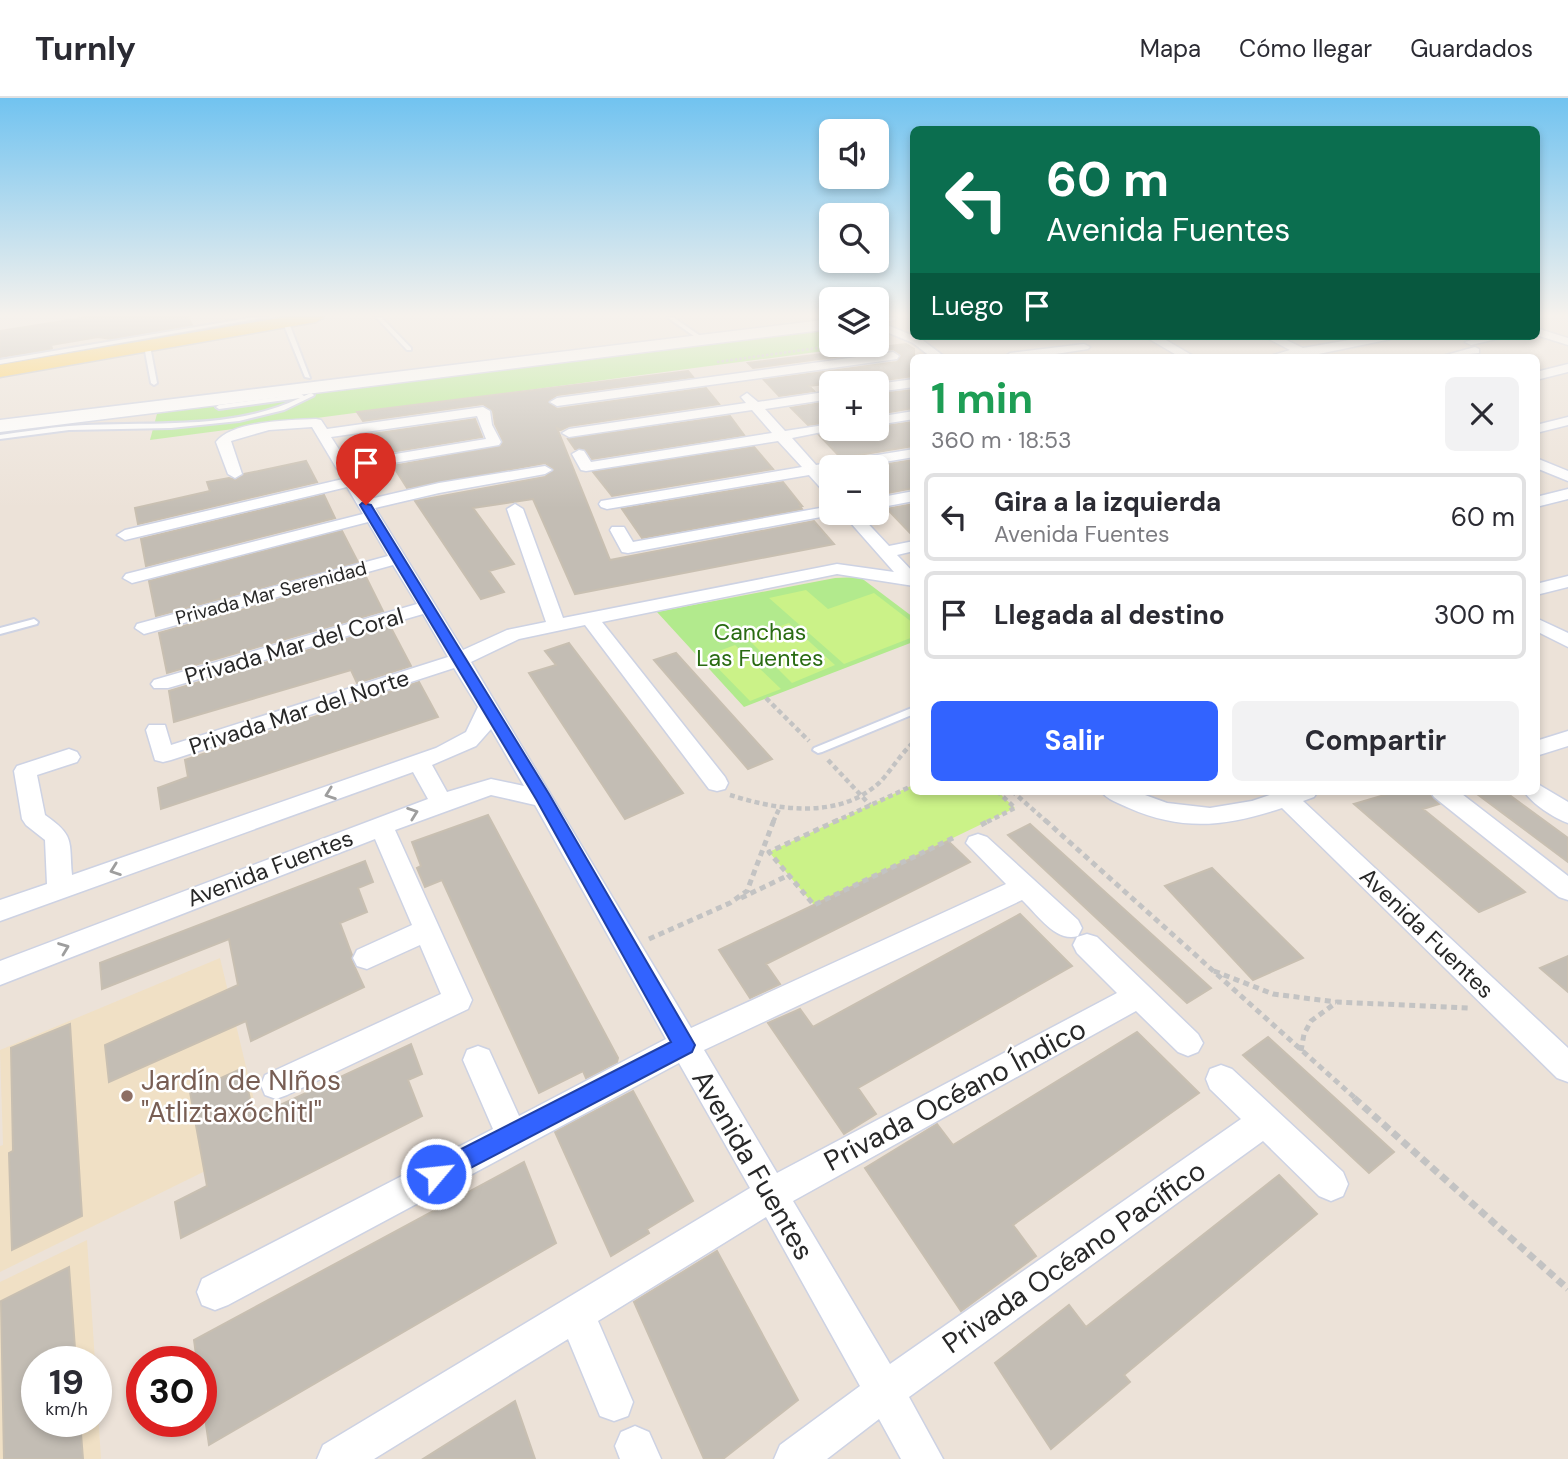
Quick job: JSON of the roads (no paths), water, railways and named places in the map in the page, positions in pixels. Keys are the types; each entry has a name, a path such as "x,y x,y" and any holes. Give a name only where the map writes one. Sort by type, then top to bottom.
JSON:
{"main road":[{"path":"0,428 394,381"}],"street":[{"path":"565,423 725,381"},
{"path":"732,381 819,477"},
{"path":"889,386 910,384"},
{"path":"565,423 755,406 819,397"},
{"path":"125,535 347,474 494,442 483,411 320,429 268,426 226,438 223,442 234,474"},
{"path":"889,419 910,416"},
{"path":"1540,428 1568,421"},
{"path":"565,423 586,467 819,430"},
{"name":"Avenida Fuentes","path":"320,429 543,798 923,1459"},
{"path":"698,449 722,484"},
{"path":"819,513 628,548 610,511 722,484 910,454"},
{"path":"1540,464 1568,477"},
{"path":"132,578 369,511 439,488 545,470"},
{"path":"1540,501 1568,494"},
{"path":"889,501 910,497"},
{"path":"515,509 556,624"},
{"path":"856,525 870,550 910,580"},
{"path":"460,660 514,634 837,569 870,550 910,546"},
{"name":"Privada Mar Serenidad","path":"144,628 398,558"},
{"path":"837,569 910,582"},
{"path":"1540,589 1568,581"},
{"name":"Privada Mar del Coral","path":"161,684 428,607"},
{"path":"589,617 717,783"},
{"path":"1540,627 1568,641"},
{"name":"Privada Mar del Norte","path":"157,730 163,755 460,660"},
{"path":"0,911 419,762 468,742 483,729 488,706"},
{"path":"1540,748 1568,738"},
{"path":"60,890 57,836 34,819 25,771 69,757"},
{"path":"419,762 442,803"},
{"name":"Avenida Fuentes","path":"0,973 381,825 491,787 543,798"},
{"path":"1540,794 1568,814"},
{"name":"Avenida Fuentes","path":"1123,795 1166,813 1192,818 1217,818 1296,795 1506,1009 1568,1068"},
{"path":"1447,795 1568,890"},
{"path":"276,1085 458,1000 381,825"},
{"path":"969,836 1188,1043"},
{"path":"215,1292 684,1045 1025,887"},
{"path":"367,958 426,930"},
{"name":"Privada Océano Índico","path":"337,1459 770,1195 1139,995"},
{"path":"478,1060 510,1135"},
{"path":"1222,1079 1331,1184"},
{"name":"Privada Océano Pacífico","path":"794,1459 883,1392 1265,1121"},
{"path":"576,1313 614,1402"}],"lane":[{"path":"0,437 69,428 171,426 221,421 270,412 311,395 267,397 270,412"},
{"path":"218,403 221,421"},
{"path":"0,631 34,622"},
{"path":"818,750 910,712"}],"place":[{"name":"Jardín de NIños \"Atliztaxóchitl\"","path":"127,1096"}],"park label":[{"name":"Canchas Las Fuentes","path":"760,645"}]}
